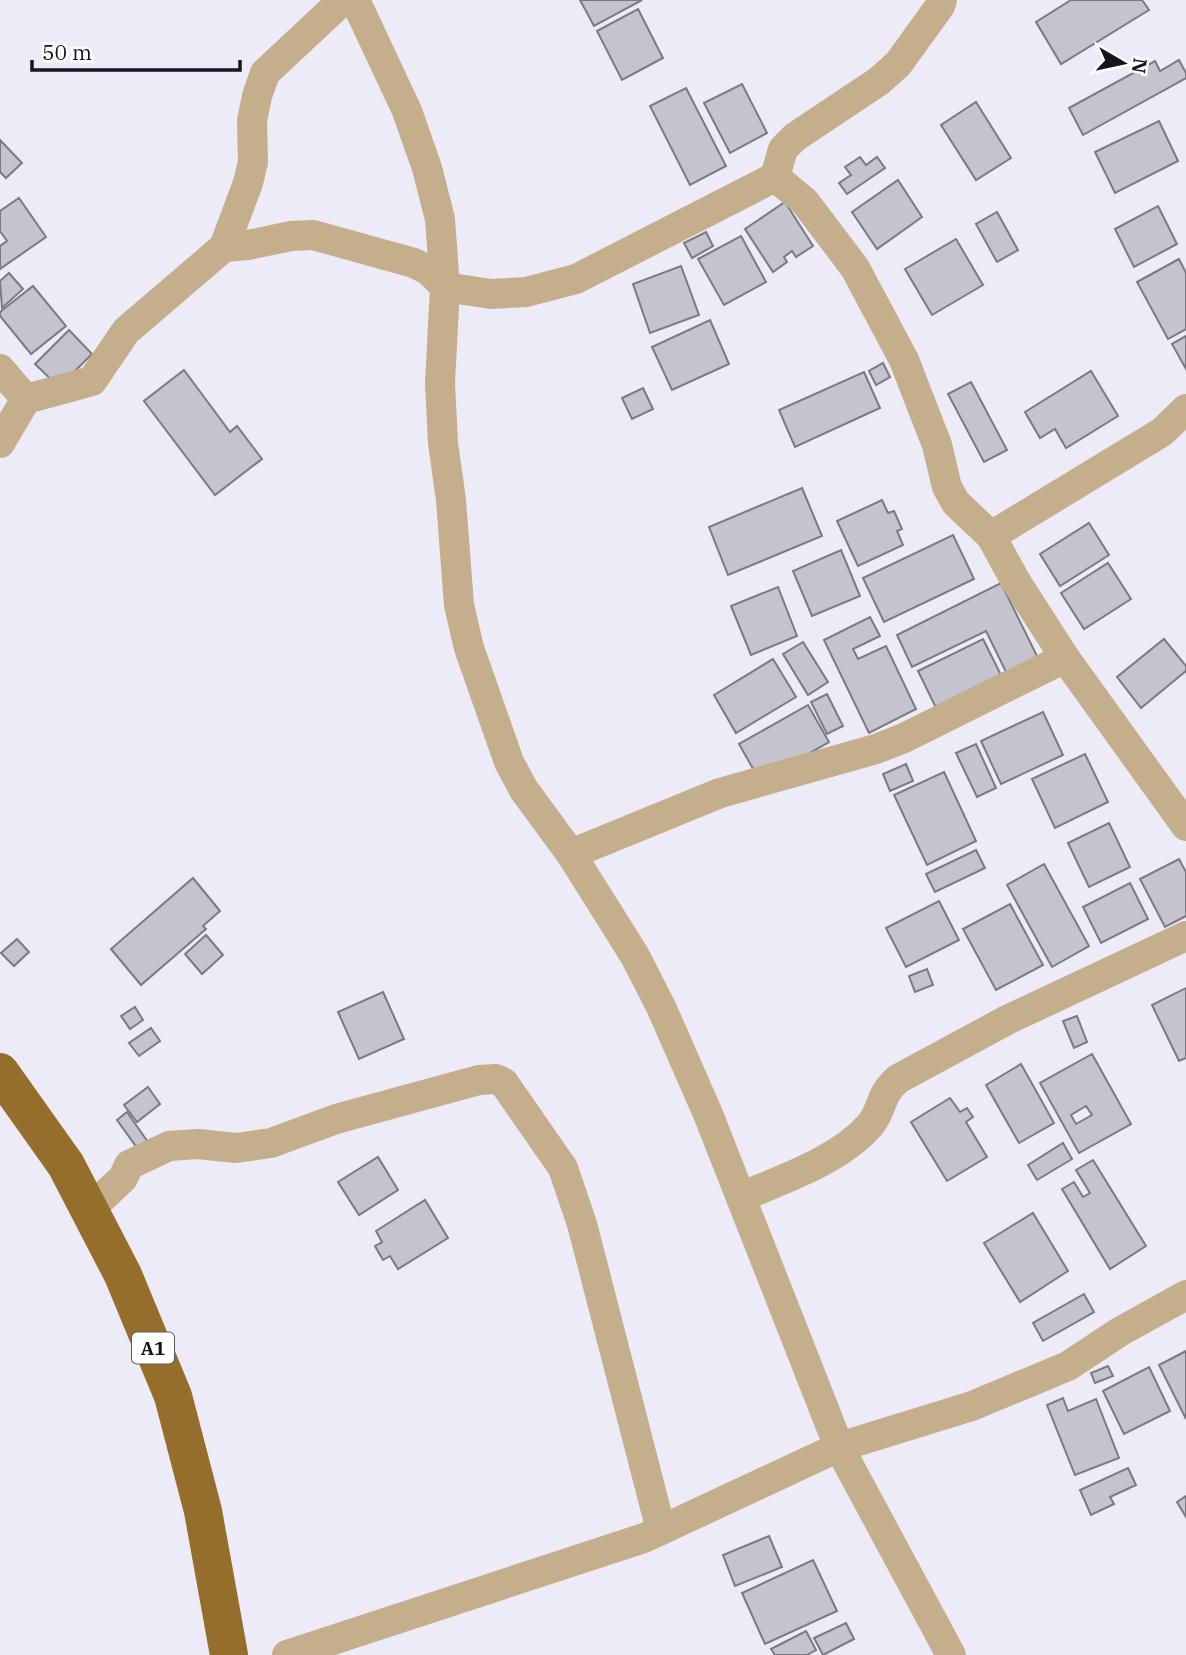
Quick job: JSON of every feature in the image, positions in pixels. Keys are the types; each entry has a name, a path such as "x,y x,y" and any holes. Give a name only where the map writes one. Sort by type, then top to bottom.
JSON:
{"highway":[{"name":"A1","path":"0,1072 66,1165 123,1275 173,1396 203,1511 229,1655"}],"street":[{"path":"0,443 26,399 92,381 126,331 224,247 253,162 252,121 265,73 342,0"},
{"path":"355,0 407,111 427,168 440,219 445,287 440,383 443,443 451,500 459,605 469,648 509,762 524,790 571,854 635,956 651,988 708,1114 839,1447 951,1655"},
{"path":"224,247 313,235 414,263 428,270 445,287 491,294 526,292 576,279 775,177 783,149 794,137 879,80 898,64 942,0"},
{"path":"775,177 805,202 855,268 904,360 937,444 947,487 956,503 991,536 1015,580 1065,658 1186,826"},
{"path":"0,369 26,399"},
{"path":"991,536 1162,432 1186,409"},
{"path":"571,854 720,793 876,749 904,738 1065,658"},
{"path":"741,1197 806,1169 849,1144 872,1124 887,1088 898,1079 1007,1020 1186,936"},
{"path":"89,1210 123,1178 129,1165 169,1146 198,1144 236,1148 271,1143 335,1119 479,1080 496,1079 504,1083 563,1168 582,1224 661,1530"},
{"path":"287,1655 644,1538 839,1447 937,1419 1033,1382 1068,1366 1121,1331 1186,1295"}],"building":[{"path":"580,0 642,0 594,26"},
{"path":"1071,0 1142,0 1149,10 1061,64 1036,22"},
{"path":"638,9 663,58 622,80 597,31"},
{"path":"1179,60 1186,78 1083,135 1069,108 1155,61 1160,71"},
{"path":"742,84 767,133 730,153 704,103"},
{"path":"686,88 726,166 690,185 650,106"},
{"path":"976,102 1011,158 976,180 941,125"},
{"path":"1159,121 1178,161 1115,193 1095,152"},
{"path":"0,140 22,163 6,178 0,172"},
{"path":"860,157 866,165 877,157 885,168 847,194 839,183 851,175 845,167"},
{"path":"898,180 922,217 877,249 852,212"},
{"path":"19,198 46,237 0,269 0,246 7,241 0,231 0,211"},
{"path":"785,202 813,246 796,257 792,251 784,257 787,262 773,272 745,229"},
{"path":"1158,206 1177,244 1134,267 1115,229"},
{"path":"997,212 1018,250 997,262 976,224"},
{"path":"706,232 713,246 692,258 684,243"},
{"path":"741,236 766,282 724,305 698,259"},
{"path":"956,239 983,285 932,315 905,269"},
{"path":"1179,259 1186,273 1186,329 1168,339 1137,282"},
{"path":"681,266 699,315 650,333 633,284"},
{"path":"9,273 23,289 2,308 0,281"},
{"path":"33,286 66,326 31,354 0,316 0,312"},
{"path":"710,320 729,364 672,390 652,347"},
{"path":"69,330 92,354 59,387 35,364"},
{"path":"1186,336 1186,369 1172,344"},
{"path":"883,363 890,377 876,385 869,371"},
{"path":"184,370 230,432 237,426 262,459 215,495 144,401"},
{"path":"1091,371 1118,416 1066,448 1055,429 1040,438 1025,412"},
{"path":"864,372 880,408 795,447 779,410"},
{"path":"971,382 1007,450 984,462 948,394"},
{"path":"643,388 653,409 632,419 622,398"},
{"path":"802,488 822,536 728,575 709,527"},
{"path":"882,500 888,513 894,511 902,529 897,531 903,545 858,566 837,521"},
{"path":"1089,523 1109,555 1060,586 1040,554"},
{"path":"953,535 974,579 884,622 863,578"},
{"path":"841,550 860,596 812,616 793,571"},
{"path":"1108,563 1131,599 1084,629 1061,593"},
{"path":"1001,583 1038,658 1007,674 986,631 912,667 897,635"},
{"path":"778,587 797,636 751,655 731,606"},
{"path":"870,617 880,636 853,649 858,659 886,646 916,709 869,733 824,640"},
{"path":"983,639 1002,677 937,710 918,671"},
{"path":"1164,639 1186,666 1186,671 1141,708 1117,677"},
{"path":"803,642 828,682 808,695 783,654"},
{"path":"773,659 796,697 736,733 714,695"},
{"path":"827,694 843,726 827,734 811,702"},
{"path":"808,705 829,742 760,781 739,744"},
{"path":"1043,712 1063,755 1001,784 981,741"},
{"path":"976,744 996,788 977,797 956,753"},
{"path":"1085,754 1108,802 1055,828 1032,779"},
{"path":"906,764 913,781 890,791 883,774"},
{"path":"944,772 976,841 927,865 894,795"},
{"path":"1109,823 1130,867 1089,887 1068,843"},
{"path":"976,850 985,868 935,892 926,874"},
{"path":"1179,859 1186,872 1186,916 1165,927 1140,879"},
{"path":"1044,864 1089,946 1052,967 1007,885"},
{"path":"193,878 220,911 203,926 206,929 141,985 111,949"},
{"path":"1130,883 1148,919 1101,943 1083,907"},
{"path":"939,901 959,940 906,967 886,928"},
{"path":"1010,904 1043,965 996,990 963,929"},
{"path":"206,935 223,955 202,974 185,954"},
{"path":"17,939 29,952 14,966 1,953"},
{"path":"927,969 933,985 915,992 909,976"},
{"path":"1186,988 1186,1058 1179,1061 1152,1005"},
{"path":"383,992 404,1039 359,1059 338,1012"},
{"path":"135,1007 143,1020 130,1029 121,1016"},
{"path":"1077,1016 1087,1042 1074,1048 1063,1021"},
{"path":"151,1028 160,1041 139,1056 129,1043"},
{"path":"1092,1054 1131,1124 1079,1153 1040,1083","holes":["1086,1106 1092,1115 1076,1124 1071,1115"]},
{"path":"1021,1064 1054,1123 1019,1143 986,1085"},
{"path":"148,1087 160,1104 137,1122 124,1105"},
{"path":"950,1098 960,1112 967,1108 973,1117 966,1122 987,1157 947,1181 911,1122"},
{"path":"127,1112 150,1145 140,1152 117,1120"},
{"path":"1063,1143 1072,1159 1037,1180 1028,1165"},
{"path":"378,1157 398,1190 359,1215 338,1182"},
{"path":"1093,1160 1146,1246 1110,1269 1062,1189 1074,1182 1083,1197 1090,1193 1076,1170"},
{"path":"425,1200 448,1238 398,1269 390,1256 383,1260 375,1246 382,1242 376,1231"},
{"path":"1033,1213 1068,1271 1020,1302 984,1243"},
{"path":"1084,1294 1094,1312 1043,1341 1033,1323"},
{"path":"1186,1351 1186,1419 1159,1365"},
{"path":"1108,1366 1113,1376 1095,1383 1091,1373"},
{"path":"1149,1367 1170,1411 1124,1434 1103,1391"},
{"path":"1063,1398 1068,1411 1096,1399 1119,1458 1075,1475 1047,1405"},
{"path":"1128,1468 1136,1485 1110,1497 1114,1504 1091,1515 1080,1490"},
{"path":"1186,1496 1186,1517 1177,1502"},
{"path":"769,1536 782,1567 735,1586 723,1555"},
{"path":"813,1560 837,1611 765,1644 742,1593"},
{"path":"846,1623 854,1639 823,1655 814,1638"},
{"path":"806,1631 816,1650 807,1655 775,1655 771,1649"}]}
